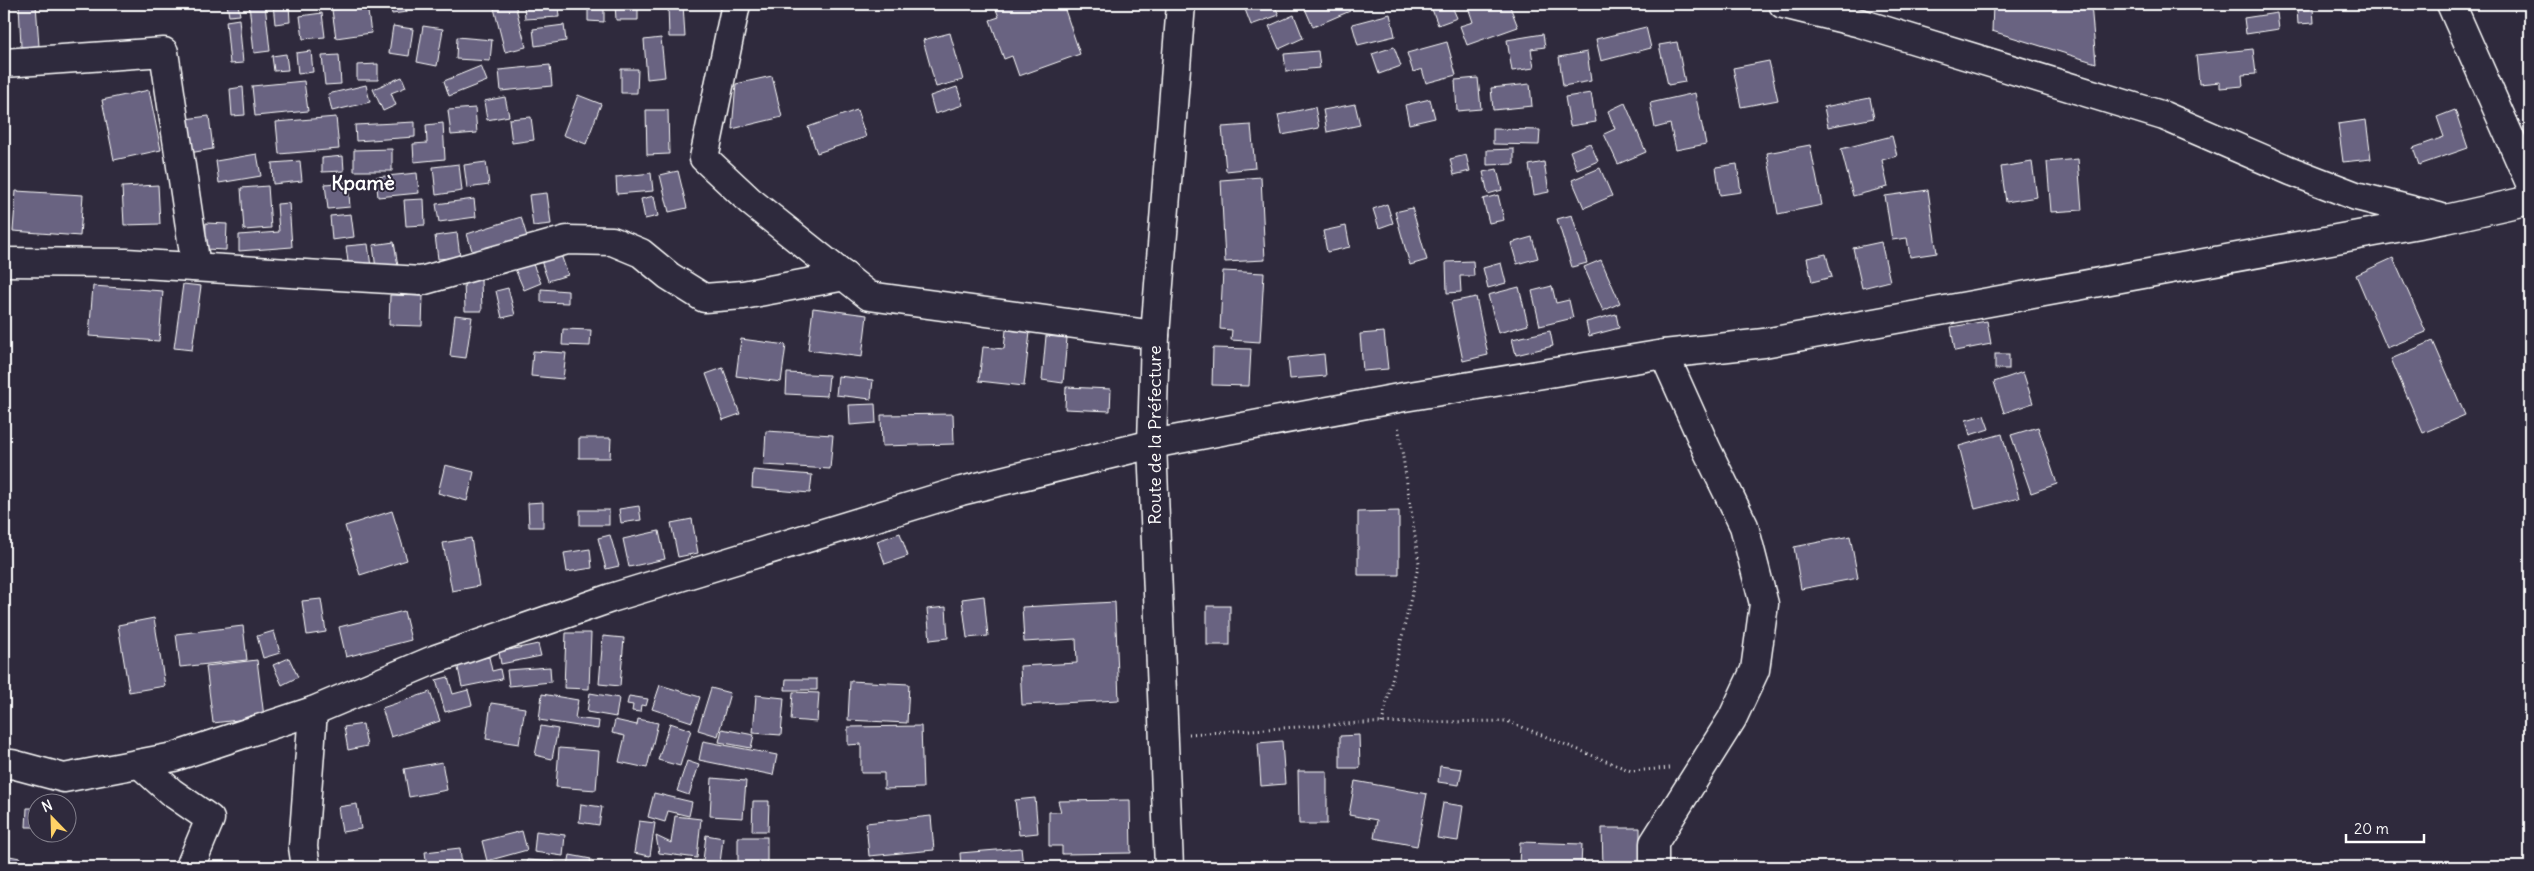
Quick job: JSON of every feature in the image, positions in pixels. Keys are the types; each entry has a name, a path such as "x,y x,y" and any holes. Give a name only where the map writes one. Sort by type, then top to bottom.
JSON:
{"street":[{"path":"736,4 704,158 750,201 869,296 1155,335"},
{"name":"Route de la Préfecture","path":"1170,867 1152,444 1155,335 1181,4"},
{"path":"1783,4 1860,23 2164,116 2290,171 2356,196 2446,219"},
{"path":"2452,4 2530,183"},
{"path":"4,63 164,52 196,267"},
{"path":"6,763 64,778 174,757 313,711 436,659 611,598 961,491 1152,444 1394,399 1664,354 1764,343 2446,219 2530,200"},
{"path":"4,262 126,263 421,281 566,240 576,240 612,241 641,253 670,276 704,298 742,295 845,276"},
{"path":"1654,867 1654,843 1704,767 1732,719 1755,670 1764,604 1744,526 1664,354"},
{"path":"306,867 303,847 313,711"},
{"path":"140,764 171,792 210,819 190,867"}],"path":[{"path":"1382,723 1420,563 1394,399"},
{"path":"1163,735 1382,723 1507,721 1631,770 1704,767"}],"building":[{"path":"19,4 36,4 39,46 21,47"},
{"path":"227,4 238,4 240,15 229,16"},
{"path":"249,4 265,4 270,51 254,53"},
{"path":"273,4 289,4 290,22 275,24"},
{"path":"390,4 405,4 407,12 392,14"},
{"path":"493,4 515,4 526,47 505,52"},
{"path":"524,4 558,4 559,17 525,19"},
{"path":"588,4 604,4 604,22 588,21"},
{"path":"615,4 638,4 638,20 616,20"},
{"path":"668,4 683,4 685,37 669,37"},
{"path":"994,4 1063,4 1080,54 1019,76 1012,56 1004,59 990,20 999,17"},
{"path":"1243,4 1274,4 1279,15 1251,25"},
{"path":"1303,4 1346,4 1350,11 1313,27"},
{"path":"1430,4 1451,4 1457,18 1438,25"},
{"path":"1479,4 1509,4 1518,27 1467,45 1460,26 1473,22 1468,7"},
{"path":"1993,4 2091,4 2096,63 1992,31"},
{"path":"4,5 8,47 4,48"},
{"path":"367,5 371,33 336,38 332,10"},
{"path":"2313,8 2314,23 2298,24 2297,9"},
{"path":"322,13 325,37 303,39 300,16"},
{"path":"2277,13 2279,29 2246,34 2244,18"},
{"path":"1390,14 1395,36 1358,45 1352,24"},
{"path":"1294,15 1303,38 1279,49 1269,26"},
{"path":"239,19 243,63 230,64 226,21"},
{"path":"564,25 566,41 535,46 533,29"},
{"path":"393,26 413,29 409,56 389,53"},
{"path":"423,26 443,29 437,66 417,62"},
{"path":"1646,27 1651,48 1601,61 1596,39"},
{"path":"950,33 963,80 936,87 923,40"},
{"path":"1543,34 1545,47 1531,49 1534,68 1512,71 1507,40"},
{"path":"457,37 492,40 490,61 456,59"},
{"path":"661,38 665,77 647,79 644,40"},
{"path":"1447,42 1456,75 1426,83 1422,69 1413,72 1407,53"},
{"path":"1677,42 1685,82 1668,85 1659,45"},
{"path":"1394,47 1401,66 1379,74 1372,54"},
{"path":"2253,49 2256,74 2242,75 2243,86 2220,88 2220,82 2199,84 2196,55"},
{"path":"311,51 313,72 298,74 296,53"},
{"path":"1318,51 1320,68 1286,71 1284,54"},
{"path":"1587,52 1591,81 1563,86 1559,57"},
{"path":"286,54 288,70 274,71 272,56"},
{"path":"339,55 341,84 325,85 322,56"},
{"path":"1769,61 1778,100 1741,107 1733,68"},
{"path":"378,64 378,80 357,80 357,65"},
{"path":"550,65 552,86 501,91 499,70"},
{"path":"481,66 487,81 449,96 444,81"},
{"path":"621,69 638,69 637,93 621,93"},
{"path":"772,76 782,117 732,129 736,84"},
{"path":"402,77 406,87 391,93 396,105 383,111 373,89"},
{"path":"1478,78 1481,109 1457,111 1455,80"},
{"path":"304,81 308,111 255,116 252,86"},
{"path":"1530,84 1532,106 1493,110 1491,88"},
{"path":"366,85 370,102 332,111 328,94"},
{"path":"243,87 245,115 232,116 230,89"},
{"path":"957,87 963,105 935,114 930,96"},
{"path":"149,90 161,150 114,160 102,100"},
{"path":"1591,93 1596,122 1570,126 1565,97"},
{"path":"1695,93 1706,144 1676,150 1670,124 1655,128 1650,103"},
{"path":"578,95 601,104 586,144 563,135"},
{"path":"505,97 509,116 487,120 484,101"},
{"path":"1870,98 1874,118 1828,127 1824,107"},
{"path":"1430,99 1435,118 1409,124 1405,105"},
{"path":"1625,103 1646,152 1618,164 1604,134 1615,129 1608,111"},
{"path":"1355,104 1360,125 1327,132 1323,110"},
{"path":"1315,107 1319,128 1282,135 1278,115"},
{"path":"475,108 477,133 451,135 448,110"},
{"path":"646,110 668,110 669,154 647,155"},
{"path":"857,110 866,137 817,153 808,127"},
{"path":"2455,110 2468,148 2419,165 2413,148 2444,137 2437,117"},
{"path":"209,116 213,149 189,153 185,119"},
{"path":"336,117 339,149 279,154 276,122"},
{"path":"531,117 534,140 512,143 509,119"},
{"path":"2366,120 2371,159 2343,162 2338,124"},
{"path":"415,122 415,137 356,141 355,125"},
{"path":"443,123 445,159 414,162 413,144 427,143 426,125"},
{"path":"1251,125 1255,168 1226,171 1222,127"},
{"path":"1493,129 1540,130 1539,145 1493,144"},
{"path":"1892,136 1897,156 1882,160 1888,187 1853,196 1841,149"},
{"path":"1590,143 1598,161 1577,170 1570,151"},
{"path":"1810,145 1822,205 1778,214 1767,153"},
{"path":"392,149 392,171 354,171 354,150"},
{"path":"1514,149 1514,164 1487,165 1487,150"},
{"path":"257,154 261,176 219,183 216,161"},
{"path":"1466,155 1470,171 1454,175 1450,159"},
{"path":"343,156 344,171 322,172 322,158"},
{"path":"2078,159 2082,210 2051,212 2047,162"},
{"path":"300,161 302,181 273,184 272,163"},
{"path":"486,162 489,185 467,188 464,165"},
{"path":"1544,162 1549,192 1534,195 1529,165"},
{"path":"2032,162 2037,197 2006,202 2001,167"},
{"path":"459,164 462,191 436,195 433,167"},
{"path":"1737,164 1741,192 1720,195 1716,167"},
{"path":"1600,168 1612,196 1584,208 1572,180"},
{"path":"1497,169 1502,190 1488,194 1483,172"},
{"path":"678,171 687,208 669,212 660,175"},
{"path":"417,173 419,193 378,197 376,177"},
{"path":"651,173 653,191 617,194 616,177"},
{"path":"1261,177 1265,260 1225,262 1221,180"},
{"path":"348,182 350,207 328,209 325,184"},
{"path":"158,185 160,224 124,225 122,187"},
{"path":"268,186 271,228 244,230 241,188"},
{"path":"1928,190 1937,253 1910,257 1907,238 1892,240 1885,196"},
{"path":"16,191 83,195 80,236 13,231"},
{"path":"547,193 551,224 533,226 529,195"},
{"path":"1498,195 1504,220 1489,223 1483,199"},
{"path":"654,196 658,216 645,219 641,199"},
{"path":"424,199 425,225 406,226 404,200"},
{"path":"474,199 476,217 439,222 436,204"},
{"path":"289,203 292,247 239,251 239,235 279,232 277,204"},
{"path":"1387,204 1393,223 1379,228 1373,209"},
{"path":"1412,208 1427,260 1410,265 1395,212"},
{"path":"351,214 354,237 332,240 330,216"},
{"path":"1572,215 1587,263 1572,267 1557,219"},
{"path":"521,217 528,240 474,257 467,234"},
{"path":"206,223 227,224 226,250 205,249"},
{"path":"1346,226 1350,247 1327,252 1323,231"},
{"path":"457,233 460,257 438,259 435,236"},
{"path":"1532,237 1538,258 1517,264 1511,243"},
{"path":"394,242 398,266 376,269 373,245"},
{"path":"1881,242 1890,281 1862,288 1853,248"},
{"path":"368,244 371,267 349,270 346,246"},
{"path":"559,249 568,275 548,281 539,255"},
{"path":"1826,254 1832,277 1812,282 1807,258"},
{"path":"529,255 541,283 524,290 512,262"},
{"path":"2393,258 2426,332 2387,348 2356,275"},
{"path":"1601,260 1620,303 1603,311 1584,267"},
{"path":"1473,261 1474,276 1460,276 1461,292 1447,293 1446,262"},
{"path":"1501,263 1506,283 1488,288 1483,268"},
{"path":"1223,271 1264,273 1260,342 1231,340 1232,330 1220,329"},
{"path":"464,280 481,280 482,311 465,311"},
{"path":"183,284 201,286 192,350 174,348"},
{"path":"93,286 163,291 159,341 89,336"},
{"path":"1552,286 1556,303 1569,300 1573,318 1540,326 1532,291"},
{"path":"1519,287 1528,325 1498,333 1488,295"},
{"path":"508,288 515,315 502,318 496,291"},
{"path":"541,289 568,291 568,303 541,302"},
{"path":"390,295 423,296 422,326 389,325"},
{"path":"1476,297 1488,355 1463,361 1451,302"},
{"path":"813,308 867,315 862,357 808,350"},
{"path":"1616,314 1619,328 1589,336 1586,322"},
{"path":"455,315 472,317 466,358 450,356"},
{"path":"1987,321 1991,344 1955,351 1951,327"},
{"path":"563,329 591,330 590,346 562,345"},
{"path":"1006,330 1030,332 1024,386 979,381 983,347 1004,349"},
{"path":"1550,331 1553,346 1516,355 1512,339"},
{"path":"1384,332 1388,369 1363,371 1360,334"},
{"path":"1046,336 1067,338 1063,383 1042,380"},
{"path":"741,339 786,345 781,382 736,376"},
{"path":"2433,341 2465,415 2423,433 2391,359"},
{"path":"1213,348 1251,349 1249,386 1212,385"},
{"path":"533,351 566,353 563,379 531,376"},
{"path":"1324,354 1326,376 1290,379 1288,358"},
{"path":"1995,354 2009,354 2009,369 1995,369"},
{"path":"723,368 740,414 723,420 706,374"},
{"path":"2023,372 2033,403 2004,413 1994,382"},
{"path":"787,373 829,375 827,396 786,394"},
{"path":"838,376 873,380 871,399 836,395"},
{"path":"1066,387 1111,389 1110,411 1065,409"},
{"path":"875,404 876,423 850,425 849,405"},
{"path":"953,414 954,444 882,446 881,415"},
{"path":"1984,415 1989,429 1970,435 1966,420"},
{"path":"2038,427 2057,484 2031,493 2011,435"},
{"path":"766,431 833,435 830,469 764,465"},
{"path":"2002,434 2019,498 1975,509 1959,446"},
{"path":"579,438 611,438 610,458 579,458"},
{"path":"445,465 474,472 467,501 438,493"},
{"path":"753,470 812,475 810,493 752,488"},
{"path":"543,502 543,527 529,527 528,503"},
{"path":"639,506 641,520 621,523 619,509"},
{"path":"580,510 609,510 609,525 580,525"},
{"path":"392,511 407,560 360,575 345,526"},
{"path":"1399,511 1399,575 1358,575 1358,512"},
{"path":"692,519 698,553 678,557 671,523"},
{"path":"659,531 665,559 629,567 623,539"},
{"path":"900,533 908,556 885,564 877,541"},
{"path":"610,535 619,566 606,569 598,538"},
{"path":"1850,536 1858,578 1801,589 1794,547"},
{"path":"471,538 479,586 452,591 443,543"},
{"path":"590,549 592,568 567,572 564,553"},
{"path":"984,596 988,636 967,638 962,599"},
{"path":"321,599 326,632 307,635 302,601"},
{"path":"1115,602 1119,700 1022,705 1020,666 1077,663 1076,639 1024,642 1022,607"},
{"path":"1207,606 1230,606 1230,645 1207,645"},
{"path":"946,607 948,638 930,640 927,609"},
{"path":"404,611 411,640 346,657 339,627"},
{"path":"154,618 165,686 129,692 118,625"},
{"path":"243,626 247,660 180,667 176,634"},
{"path":"274,631 280,653 263,658 257,636"},
{"path":"566,633 591,633 589,689 564,688"},
{"path":"603,636 624,638 620,686 599,684"},
{"path":"538,644 541,656 501,664 499,652"},
{"path":"489,657 492,671 500,669 502,679 462,687 457,663"},
{"path":"289,658 298,677 282,685 273,665"},
{"path":"257,660 264,717 213,723 206,666"},
{"path":"550,667 551,682 509,686 507,670"},
{"path":"448,677 453,694 468,690 472,705 445,712 436,680"},
{"path":"786,679 817,679 817,690 785,690"},
{"path":"850,681 909,684 907,723 848,720"},
{"path":"660,685 700,697 692,722 652,709"},
{"path":"711,688 730,693 718,736 698,730"},
{"path":"430,692 440,721 391,737 382,708"},
{"path":"793,692 819,693 817,722 791,720"},
{"path":"590,693 619,698 616,717 587,712"},
{"path":"542,694 578,700 575,718 599,721 598,729 539,720"},
{"path":"756,695 784,698 781,735 753,733"},
{"path":"629,696 648,699 646,706 641,705 640,712 632,711 633,705 627,704"},
{"path":"491,703 525,708 519,744 486,739"},
{"path":"638,719 658,723 647,768 619,762 625,736 612,733 615,720 637,725"},
{"path":"670,723 691,730 680,766 658,760"},
{"path":"363,724 367,746 348,750 344,727"},
{"path":"541,726 558,729 552,759 535,755"},
{"path":"921,726 923,788 884,789 884,773 861,773 861,744 848,745 848,727"},
{"path":"722,729 754,735 751,748 719,742"},
{"path":"1359,735 1360,768 1340,768 1340,736"},
{"path":"703,741 777,755 773,775 699,760"},
{"path":"1282,741 1285,784 1261,786 1258,743"},
{"path":"559,748 599,751 596,790 556,787"},
{"path":"687,761 699,765 689,795 677,791"},
{"path":"442,762 447,790 409,797 404,769"},
{"path":"1440,766 1462,769 1459,785 1438,782"},
{"path":"1298,771 1327,771 1327,824 1299,824"},
{"path":"712,778 746,781 743,818 710,816"},
{"path":"1355,781 1427,794 1417,846 1374,838 1377,820 1349,815"},
{"path":"654,793 692,802 689,816 668,811 665,822 648,817"},
{"path":"1035,798 1038,833 1019,835 1015,800"},
{"path":"1130,800 1131,853 1062,854 1062,846 1049,846 1049,812 1061,812 1058,801"},
{"path":"753,801 769,801 768,831 752,831"},
{"path":"1443,803 1463,806 1458,841 1437,838"},
{"path":"357,804 361,829 342,832 338,807"},
{"path":"581,804 602,807 599,825 579,822"},
{"path":"27,808 28,808 28,827 26,827"},
{"path":"675,816 701,819 697,858 659,853 656,836 671,843"},
{"path":"931,816 934,850 869,856 866,823"},
{"path":"639,821 655,823 650,856 634,853"},
{"path":"1602,828 1640,828 1640,867 1603,867"},
{"path":"522,831 527,850 487,861 482,841"},
{"path":"536,831 565,835 563,856 534,852"},
{"path":"706,835 723,838 720,863 703,861"},
{"path":"738,837 767,837 767,867 738,867"},
{"path":"1520,842 1582,844 1581,867 1519,867"},
{"path":"460,848 462,867 427,867 425,852"},
{"path":"1021,848 1023,867 961,867 960,853"},
{"path":"4,855 20,858 18,867 4,867"},
{"path":"570,855 591,859 589,867 572,867 568,865"},
{"path":"874,859 877,867 858,867 858,866"},
{"path":"527,860 555,862 554,867 526,867"},
{"path":"1366,862 1403,866 1403,867 1366,867"}],"district":[{"name":"Kpamè","path":"363,183"}]}
